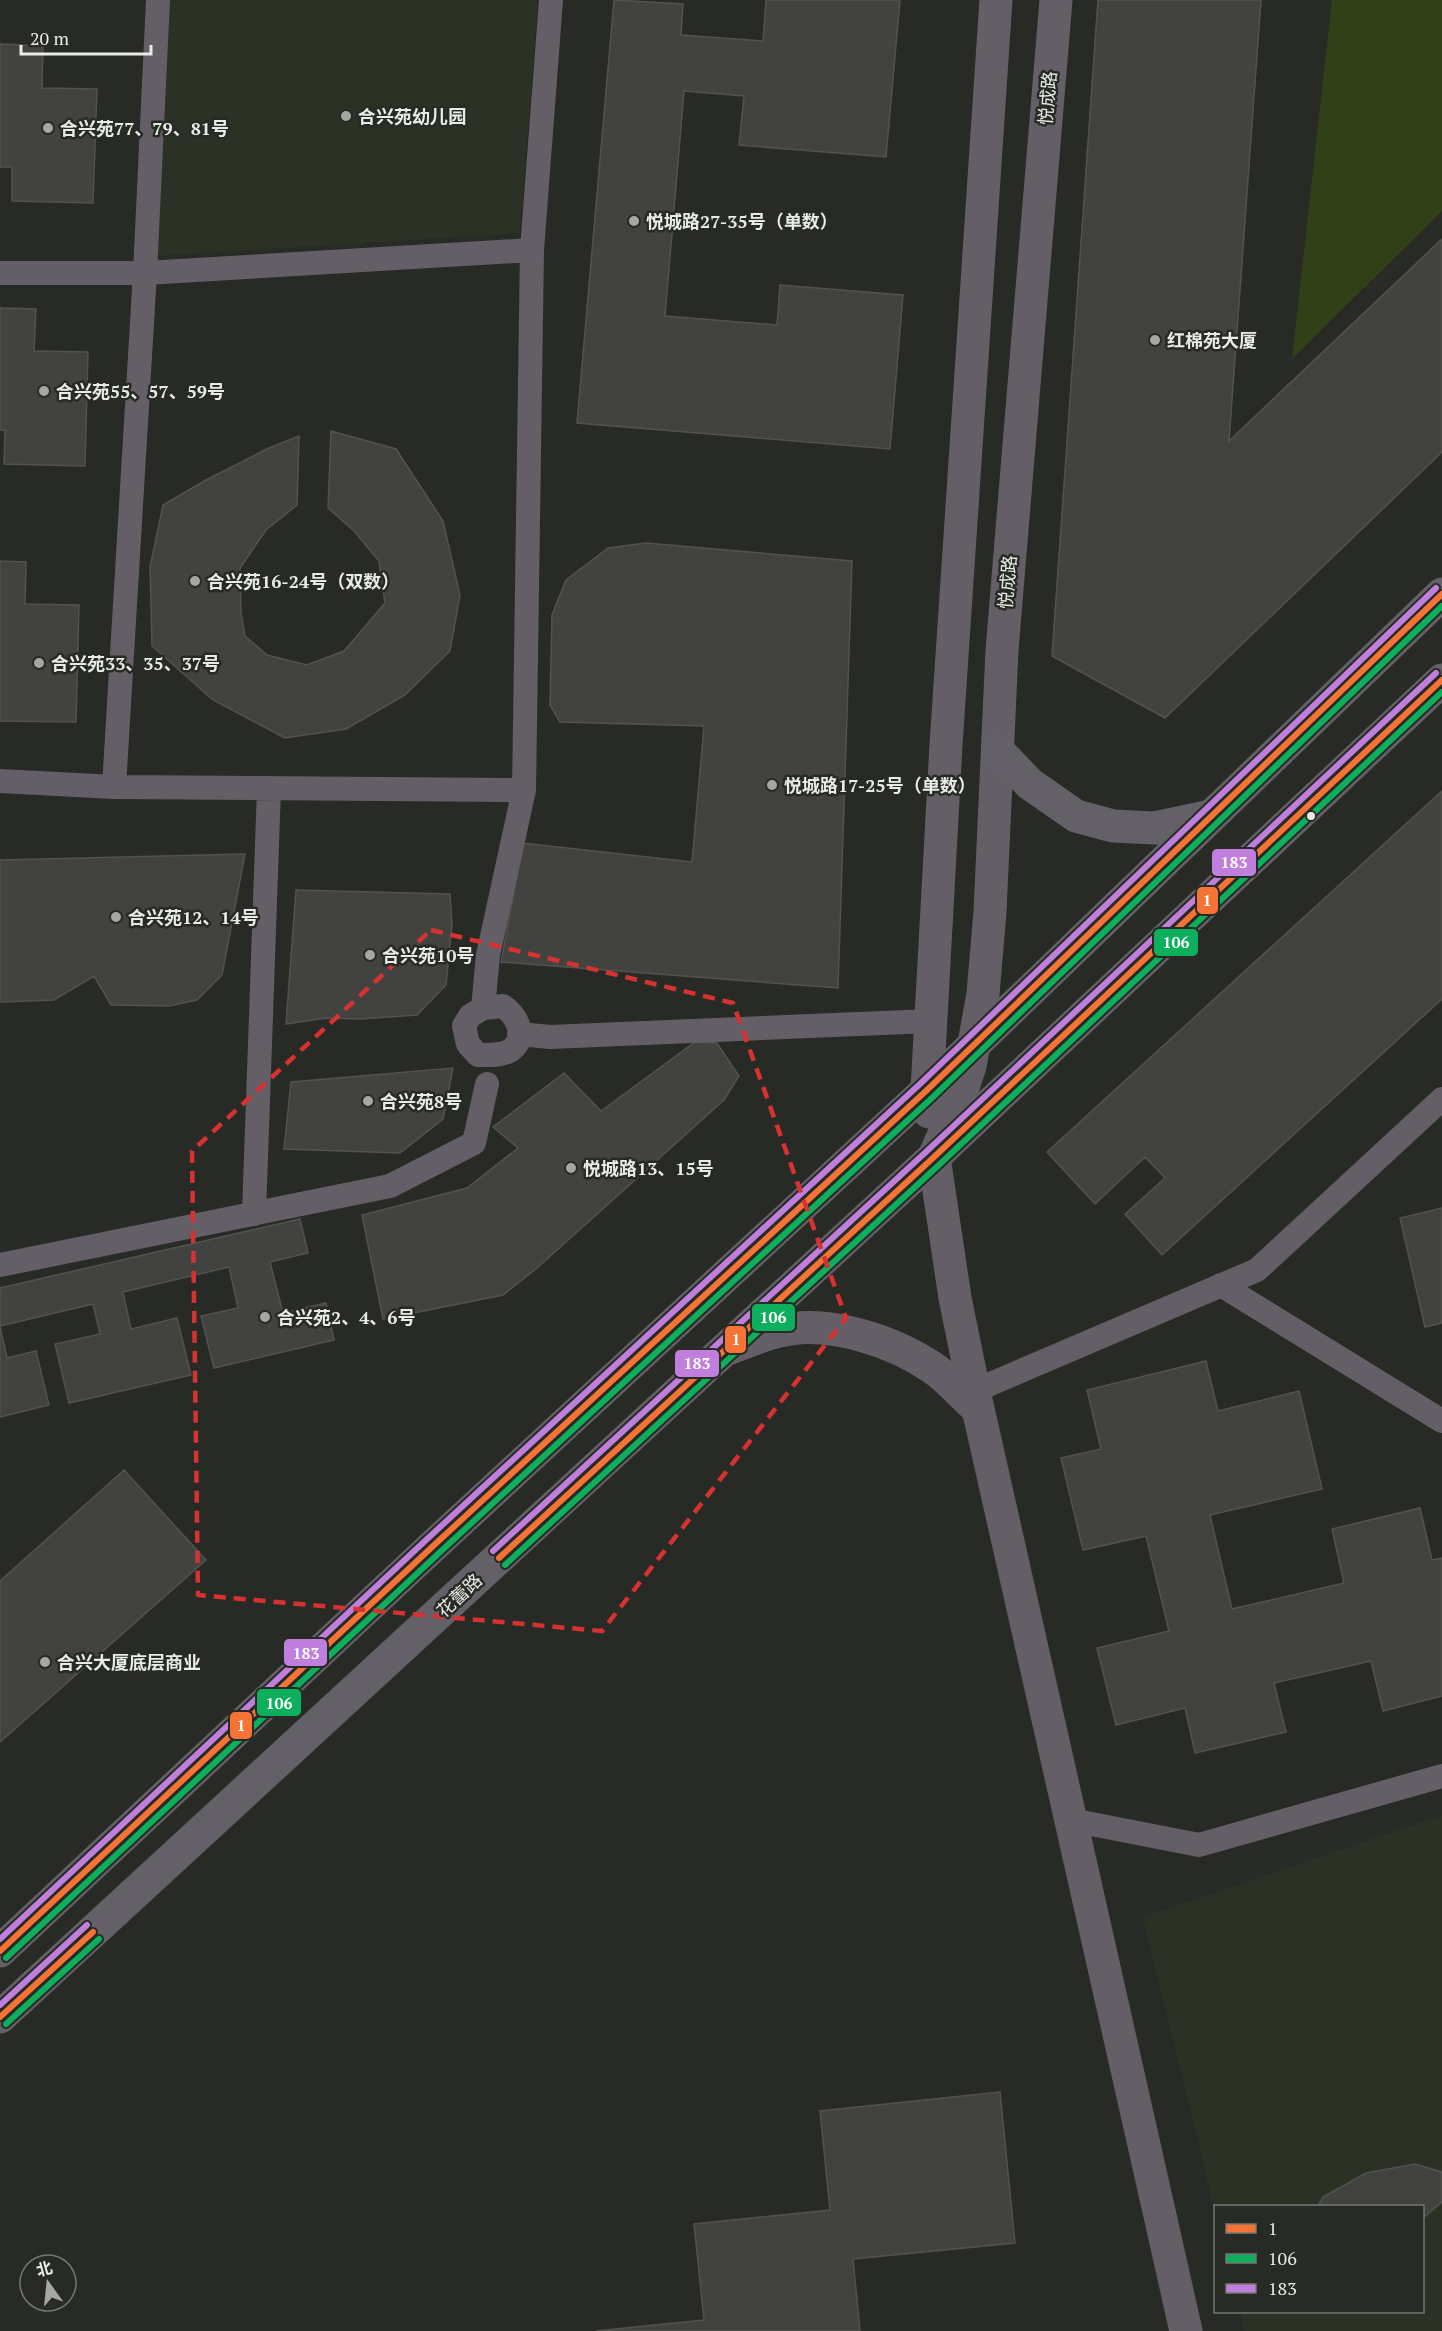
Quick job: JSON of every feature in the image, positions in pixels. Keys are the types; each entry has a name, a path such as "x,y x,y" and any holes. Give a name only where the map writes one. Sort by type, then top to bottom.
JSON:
{"main road":[{"path":"2,1948 927,1090 1442,594"},
{"name":"花蕾路","path":"0,2017 727,1349 1442,680"},
{"path":"998,751 1030,784 1076,816 1113,826 1155,828 1211,816"}],"street":[{"path":"996,0 946,745 927,1090 934,1157 955,1298 976,1400 1186,2331"},
{"name":"悦成路","path":"934,1157 959,1100 974,1045 983,994 990,912 1002,650 1056,0"},
{"path":"727,1349 781,1330 826,1328 863,1336 909,1355 934,1369 976,1400"}],"lane":[{"path":"114,787 145,273 158,0"},
{"path":"483,1008 488,955 524,790 532,250 551,0"},
{"path":"0,273 145,273 532,250"},
{"path":"0,781 114,787 524,790"},
{"path":"254,1214 270,788"},
{"path":"503,1006 513,1013 518,1023 519,1034 517,1044 510,1051 478,1055 468,1044 464,1026 470,1016 483,1008 503,1006"},
{"path":"519,1034 550,1037 930,1020"},
{"path":"0,1265 390,1186 474,1143 490,1055"},
{"path":"976,1400 1257,1270 1442,1099"},
{"path":"1221,1285 1442,1421"},
{"path":"1071,1820 1199,1845 1442,1776"}],"highlighted area":[{"path":"431,930 733,1003 846,1318 602,1631 198,1595 192,1151"}],"shaded area":[{"name":"合兴苑幼儿园","path":"169,0 538,0 520,233 156,256"},
{"path":"1442,1815 1442,2331 1244,2331 1240,2313 1424,2313 1424,2205 1214,2205 1214,2209 1143,1917"}],"green space":[{"path":"1332,0 1442,0 1442,211 1292,359"}],"building":[{"name":"悦城路27-35号（单数）","path":"614,0 683,4 681,35 763,41 766,0 900,0 886,157 739,145 744,96 684,91 665,316 777,325 780,285 903,295 890,449 577,423"},
{"name":"红棉苑大厦","path":"1098,0 1261,0 1229,441 1442,239 1442,452 1165,718 1052,656"},
{"name":"合兴苑77、79、81号","path":"0,44 43,46 42,88 97,89 93,203 12,201 12,167 0,167"},
{"name":"合兴苑55、57、59号","path":"0,308 36,309 34,351 88,352 85,466 4,464 5,430 0,430"},
{"name":"合兴苑16-24号（双数）","path":"331,431 396,449 443,521 460,595 450,651 405,695 346,729 285,738 213,700 152,646 150,567 163,505 269,448 299,436 297,505 266,530 240,568 241,613 245,636 267,655 307,665 344,651 385,603 379,561 354,531 328,508"},
{"name":"悦城路17-25号（单数）","path":"646,543 852,561 838,988 501,962 523,843 692,862 704,726 560,722 550,705 552,615 566,580 608,548"},
{"name":"合兴苑33、35、37号","path":"0,561 26,562 25,604 79,605 76,722 0,721"},
{"path":"1442,791 1442,999 1162,1255 1125,1214 1165,1178 1145,1157 1095,1204 1047,1152"},
{"name":"合兴苑12、14号","path":"245,854 222,975 197,1000 169,1006 111,1005 94,976 54,1000 0,1002 0,860"},
{"name":"合兴苑10号","path":"296,890 450,894 452,924 446,985 417,1015 360,1019 326,1018 286,1024"},
{"name":"悦城路13、15号","path":"695,1042 717,1043 739,1076 724,1100 537,1268 503,1295 383,1319 362,1215 467,1188 518,1148 493,1127 564,1073 601,1111"},
{"name":"合兴苑8号","path":"453,1068 443,1119 400,1153 284,1149 291,1082"},
{"path":"1442,1208 1442,1323 1425,1327 1400,1218"},
{"name":"合兴苑2、4、6号","path":"300,1219 308,1253 270,1262 283,1313 326,1303 334,1340 214,1368 201,1316 238,1308 229,1267 123,1292 131,1329 177,1318 191,1375 69,1403 55,1344 100,1334 93,1304 0,1326 0,1288"},
{"path":"0,1326 7,1358 36,1351 49,1405 0,1417"},
{"path":"1206,1361 1218,1411 1299,1391 1322,1489 1210,1515 1232,1609 1344,1583 1332,1529 1420,1508 1432,1560 1442,1558 1442,1696 1383,1711 1371,1661 1274,1683 1286,1732 1195,1753 1185,1708 1116,1725 1097,1648 1169,1631 1146,1536 1083,1550 1061,1458 1101,1449 1087,1390"},
{"name":"合兴大厦底层商业","path":"124,1470 206,1560 0,1742 0,1581"},
{"path":"1000,2092 1015,2243 853,2259 860,2331 596,2331 704,2320 694,2224 830,2210 820,2111"},
{"path":"1415,2164 1442,2172 1442,2202 1424,2217 1424,2205 1319,2205 1323,2197 1366,2173"}],"transit line":[{"name":"183","path":"0,1939 426,1540 921,1083 1436,588"},
{"name":"1","path":"0,1951 432,1547 927,1090 1442,594"},
{"name":"106","path":"6,1958 438,1554 933,1097 1442,606"},
{"name":"183","path":"493,1551 928,1150 1436,673"},
{"name":"1","path":"499,1558 934,1157 1442,680"},
{"name":"106","path":"505,1565 940,1164 1442,692"},
{"name":"183","path":"0,2005 87,1925"},
{"name":"1","path":"0,2017 93,1932"},
{"name":"106","path":"6,2024 99,1939"}],"place":[{"name":"合兴苑幼儿园","path":"346,116"},
{"name":"合兴苑77、79、81号","path":"48,128"},
{"name":"悦城路27-35号（单数）","path":"634,221"},
{"name":"红棉苑大厦","path":"1155,340"},
{"name":"合兴苑55、57、59号","path":"44,391"},
{"name":"合兴苑16-24号（双数）","path":"195,581"},
{"name":"合兴苑33、35、37号","path":"39,663"},
{"name":"悦城路17-25号（单数）","path":"772,785"},
{"name":"合兴苑12、14号","path":"116,917"},
{"name":"合兴苑10号","path":"370,955"},
{"name":"合兴苑8号","path":"368,1101"},
{"name":"悦城路13、15号","path":"571,1168"},
{"name":"合兴苑2、4、6号","path":"265,1317"},
{"name":"合兴大厦底层商业","path":"45,1662"}]}
